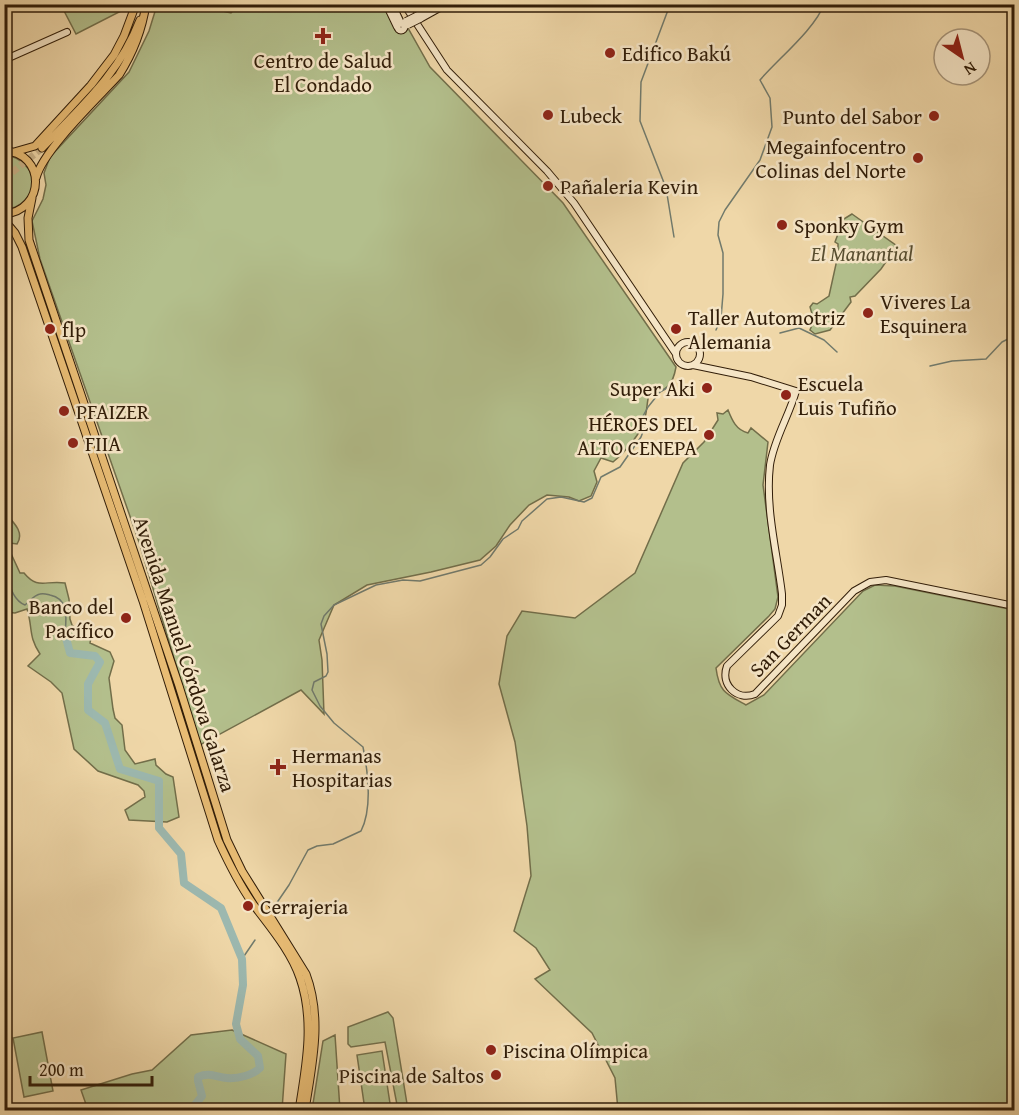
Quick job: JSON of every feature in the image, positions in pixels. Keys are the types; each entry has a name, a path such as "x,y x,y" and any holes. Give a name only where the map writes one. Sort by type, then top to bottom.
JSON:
{"main road":[{"path":"137,4 135,22 118,59 92,93 41,147 113,71 132,40 146,4"},
{"path":"8,150 35,146 91,86 114,55 137,4"},
{"name":"Avenida Manuel Córdova Galarza","path":"146,4 143,24 135,47 119,75 51,150 38,169 27,226 29,240 124,519 153,631 188,750 221,847 231,869 306,974 312,990 316,1038 305,1110"},
{"path":"386,4 404,24"},
{"path":"392,4 404,24"},
{"path":"404,4 447,70 574,203 668,340 681,363 687,366 711,367"},
{"path":"419,17 435,4"},
{"path":"404,24 447,4"},
{"path":"4,60 67,32"},
{"path":"8,150 29,162 36,178"},
{"path":"4,214 23,208 32,198"},
{"name":"Avenida Manuel Córdova Galarza","path":"4,220 15,233 22,247 116,522 179,686 233,856 263,912"},
{"path":"668,340 681,344 692,342 696,345 700,350 700,356 693,365"},
{"path":"676,354 681,344"},
{"path":"700,356 711,367"},
{"name":"San German","path":"711,367 796,391 778,435 770,464 769,502 782,605 778,616 727,666 725,676 730,689 739,695 755,694 854,591 870,582 886,580 1014,606"},
{"path":"116,522 124,519"},
{"path":"188,750 198,749"},
{"name":"Avenida Manuel Córdova Galarza","path":"282,940 301,980 308,1012 307,1055 299,1110"}],"green space":[{"path":"61,5 125,5 127,8 76,34"},
{"path":"157,5 209,5 214,9 231,13 238,5 395,5 430,67 563,203 676,367 673,378 665,389 649,394 643,424 632,442 613,462 601,458 594,471 597,482 591,496 579,501 569,497 547,495 529,505 510,525 496,546 480,560 367,585 334,605 319,640 324,714 301,690 200,745 139,542 40,259 32,221 43,199 46,185 44,173 50,157 129,72 149,31"},
{"path":"4,154 16,158 25,165 31,173 33,182 26,199 17,206 5,210"},
{"name":"El Manantial","path":"852,214 897,246 881,269 855,296 850,297 851,302 830,330 815,334 810,330 816,315 812,314 810,307 813,303 817,304 829,296 838,255 838,244 835,242 838,234 834,225"},
{"path":"728,410 740,430 748,433 751,428 768,442 763,485 778,597 775,609 769,616 716,668 719,682 729,695 746,705 764,695 863,591 875,585 895,586 1014,610 1014,1110 618,1110 615,1078 592,1033 535,979 550,970 536,948 514,931 531,876 527,826 515,742 499,684 507,636 522,611 575,618 635,573 683,463 704,442 718,420 717,413 723,414"},
{"path":"5,513 20,535 17,544 10,543 8,547 20,573 24,573 38,583 65,583 72,625 79,631 92,632 90,643 110,652 114,661 109,678 113,709 115,718 122,725 125,750 135,764 155,759 156,765 173,777 179,817 167,822 129,820 125,810 145,797 144,791 138,785 98,771 74,749 62,693 28,666 40,654 32,637 27,609 15,613 5,612"},
{"path":"388,1012 393,1018 408,1110 398,1110 385,1042 351,1047 348,1044 348,1027"},
{"path":"232,1030 286,1054 282,1110 88,1110 81,1090 152,1070 191,1035"},
{"path":"42,1032 53,1091 24,1097 13,1038"},
{"path":"335,1035 340,1110 312,1110 323,1041"},
{"path":"382,1051 391,1110 365,1110 357,1055"}],"waterway":[{"path":"668,4 668,10 641,82 640,121 666,188 674,237"},
{"path":"716,330 721,318 723,294 723,253 718,235 719,222 760,160 772,127 770,98 760,80 805,33 824,4"},
{"path":"780,333 799,328 824,340 837,352"},
{"path":"930,366 952,361 986,359 1002,342 1014,336"},
{"path":"276,904 308,850 333,844 361,831 367,811 368,778 363,747 334,723 320,706 312,690 314,682 326,676 328,672 321,624 324,616 334,605 376,585 403,580 420,581 481,565 503,539 518,529 522,521 547,499 561,497 584,502 592,498 601,477 620,467 641,437 644,429 643,416 648,407 660,392 672,385"},
{"path":"4,548 4,558"},
{"path":"4,568 11,589 17,599 25,605 36,596 43,594 56,597 61,601 65,610 65,634"},
{"path":"65,634 70,653 95,656 100,662 88,684 88,710 105,723 120,769 159,781 159,828 181,854 184,883 221,908 242,959 243,985 236,1024 240,1039 258,1056 260,1068 249,1075 236,1078 210,1075 198,1077 202,1096 194,1106 186,1110"},
{"path":"242,959 255,940"}],"tunnel":[{"path":"4,179 42,148"}],"place":[{"name":"Centro de Salud El Condado","path":"323,36"},
{"name":"Edifico Bakú","path":"610,53"},
{"name":"Lubeck","path":"548,115"},
{"name":"Punto del Sabor","path":"934,116"},
{"name":"Megainfocentro Colinas del Norte","path":"918,158"},
{"name":"Pañaleria Kevin","path":"548,186"},
{"name":"Sponky Gym","path":"782,225"},
{"name":"Viveres La Esquinera","path":"868,313"},
{"name":"flp","path":"50,329"},
{"name":"Taller Automotriz Alemania","path":"676,329"},
{"name":"Super Aki","path":"707,388"},
{"name":"Escuela Luis Tufiño","path":"786,395"},
{"name":"PFAIZER","path":"64,411"},
{"name":"HÉROES DEL ALTO CENEPA","path":"709,435"},
{"name":"FIIA","path":"73,443"},
{"name":"Banco del Pacífico","path":"126,618"},
{"name":"Hermanas Hospitarias","path":"278,767"},
{"name":"Cerrajeria","path":"248,906"},
{"name":"Piscina Olímpica","path":"491,1050"},
{"name":"Piscina de Saltos","path":"496,1075"}]}
